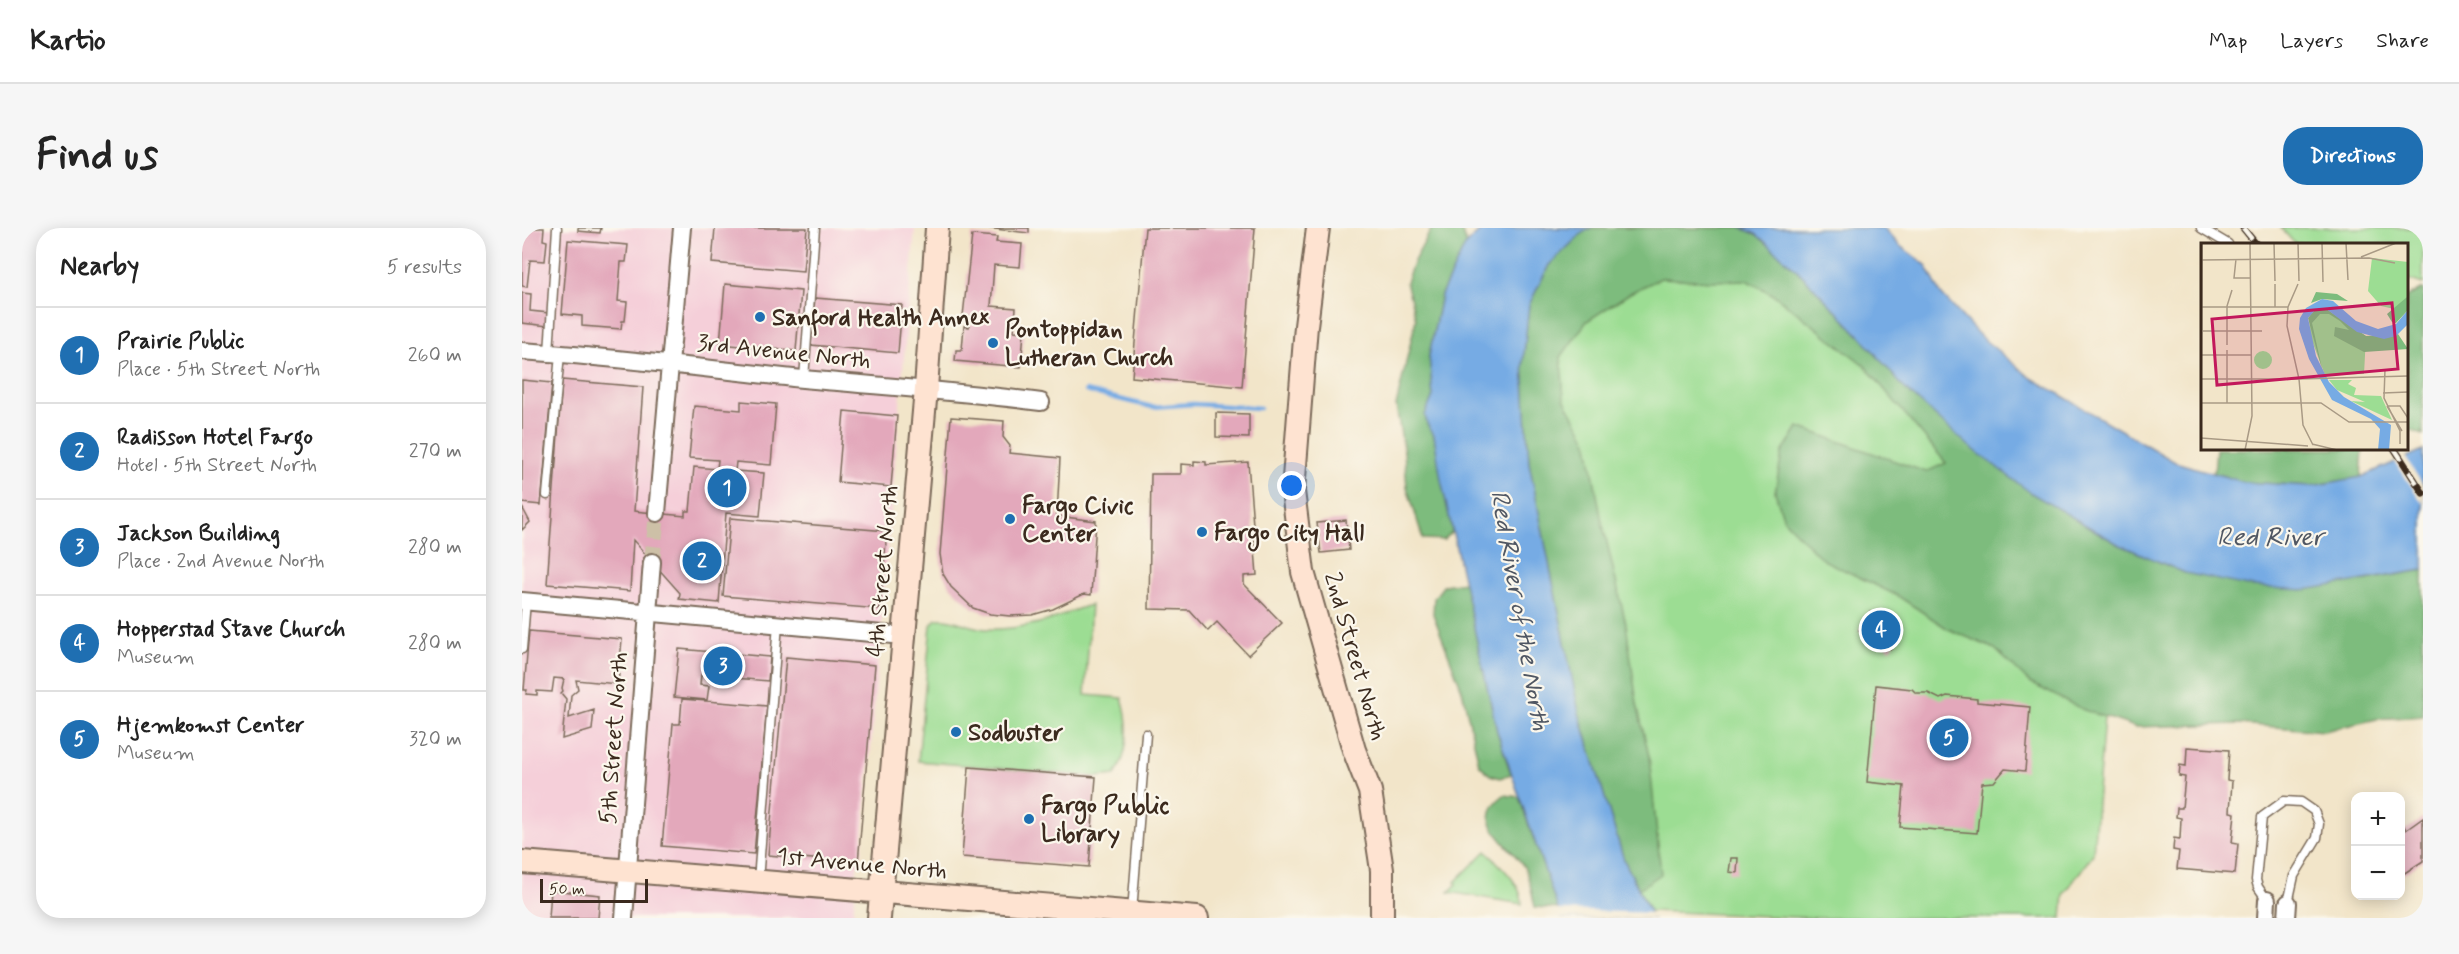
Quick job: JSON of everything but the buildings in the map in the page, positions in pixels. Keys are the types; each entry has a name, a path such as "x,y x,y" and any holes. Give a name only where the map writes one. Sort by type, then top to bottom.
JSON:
{"street":[{"path":"657,513 682,228"},
{"name":"4th Street North","path":"879,918 926,389 937,228"},
{"name":"2nd Street North","path":"1318,228 1306,316 1293,491 1303,572 1354,750 1370,791 1382,870 1382,918"},
{"name":"3rd Avenue North","path":"522,351 671,363 804,379 926,389 1041,402"},
{"name":"5th Street North","path":"624,918 652,562"},
{"path":"524,601 904,636"},
{"name":"1st Avenue North","path":"522,862 1132,915 1197,918"},
{"path":"2266,918 2267,900"}],"lane":[{"path":"547,495 557,228"},
{"path":"804,379 814,228"},
{"path":"2201,228 2226,243"},
{"path":"522,649 524,601"},
{"path":"758,881 778,624"},
{"path":"1132,915 1146,734"},
{"path":"2267,900 2256,880 2262,817 2284,801 2301,802 2314,811 2319,824 2317,838 2294,876 2288,910"}],"shaded area":[{"path":"522,228 915,228 861,862 857,866 853,918 522,918"}],"green space":[{"path":"1432,228 1461,228 1466,244 1441,295 1429,356 1433,396 1425,415 1427,424 1434,435 1452,532 1444,540 1423,539 1407,487 1396,406 1416,319 1406,282 1414,261"},
{"path":"1591,228 1741,228 2118,544 2093,854 2064,894 2062,918 1817,918 1650,911 1624,860 1579,713 1529,463"},
{"path":"1591,228 1741,228 1756,234 1797,270 1862,338 1905,388 2031,493 2118,544 2185,573 2361,581 2423,570 2423,716 2377,719 2324,731 2239,724 2135,727 2084,710 2030,683 1995,649 1948,629 1898,596 1823,560 1784,520 1775,492 1782,453 1798,427 1926,472 1946,463 1864,365 1774,295 1746,280 1661,278 1630,293 1587,321 1561,357 1564,399 1587,439 1601,517 1626,624 1637,704 1649,756 1661,874 1639,889 1624,860 1579,713 1529,463 1523,363 1529,305 1549,265 1582,233"},
{"path":"2281,228 2423,228 2423,284 2408,279 2408,243 2294,243"},
{"path":"2423,289 2423,435 2408,429 2408,296"},
{"path":"2216,450 2363,450 2361,477 2311,486 2244,482 2214,473"},
{"path":"1464,582 1497,731 1511,774 1500,778 1490,775 1479,764 1462,690 1433,614 1434,598 1444,585"},
{"path":"1091,605 1085,695 1122,698 1125,707 1127,738 1120,767 1115,775 1096,777 918,761 931,625 936,619 986,629 1003,629 1048,621"},
{"path":"1504,795 1519,797 1558,909 1535,907 1524,867 1502,841 1491,823 1490,814 1494,805"},
{"path":"1486,851 1514,882 1522,904 1449,892 1457,884 1455,882"}],"water":[{"name":"Red River of the North","path":"1483,228 1591,228 1582,233 1549,265 1529,305 1523,363 1529,463 1579,713 1624,860 1653,918 1561,918 1497,731 1441,480 1434,435 1427,424 1425,415 1433,396 1429,356 1441,295 1466,244"},
{"name":"Red River","path":"1741,228 1884,228 1899,245 1926,265 1941,294 1981,337 2030,377 2175,462 2244,482 2311,486 2361,477 2423,450 2423,570 2305,590 2253,587 2185,573 2118,544 2031,493 1969,446 1904,388 1862,338 1797,270 1756,234"}],"pier":[{"path":"2404,455 2423,485 2423,504 2394,460"},
{"path":"1555,910 1654,913 1656,918 1558,918"}],"waterway":[{"path":"1086,391 1152,407 1193,404 1260,408"}],"tunnel":[{"path":"652,562 657,513"}],"railway":[{"path":"2243,228 2255,243"},
{"path":"2395,450 2423,493"}],"place":[{"name":"Sanford Health Annex","path":"760,317"},
{"name":"Pontoppidan Lutheran Church","path":"993,343"},
{"name":"Prairie Public","path":"727,488"},
{"name":"Fargo Civic Center","path":"1010,519"},
{"name":"Fargo City Hall","path":"1202,532"},
{"name":"Radisson Hotel Fargo","path":"702,561"},
{"name":"Hopperstad Stave Church","path":"1881,630"},
{"name":"Jackson Building","path":"723,666"},
{"name":"Sodbuster","path":"956,732"},
{"name":"Hjemkomst Center","path":"1949,738"},
{"name":"Fargo Public Library","path":"1029,819"}]}
